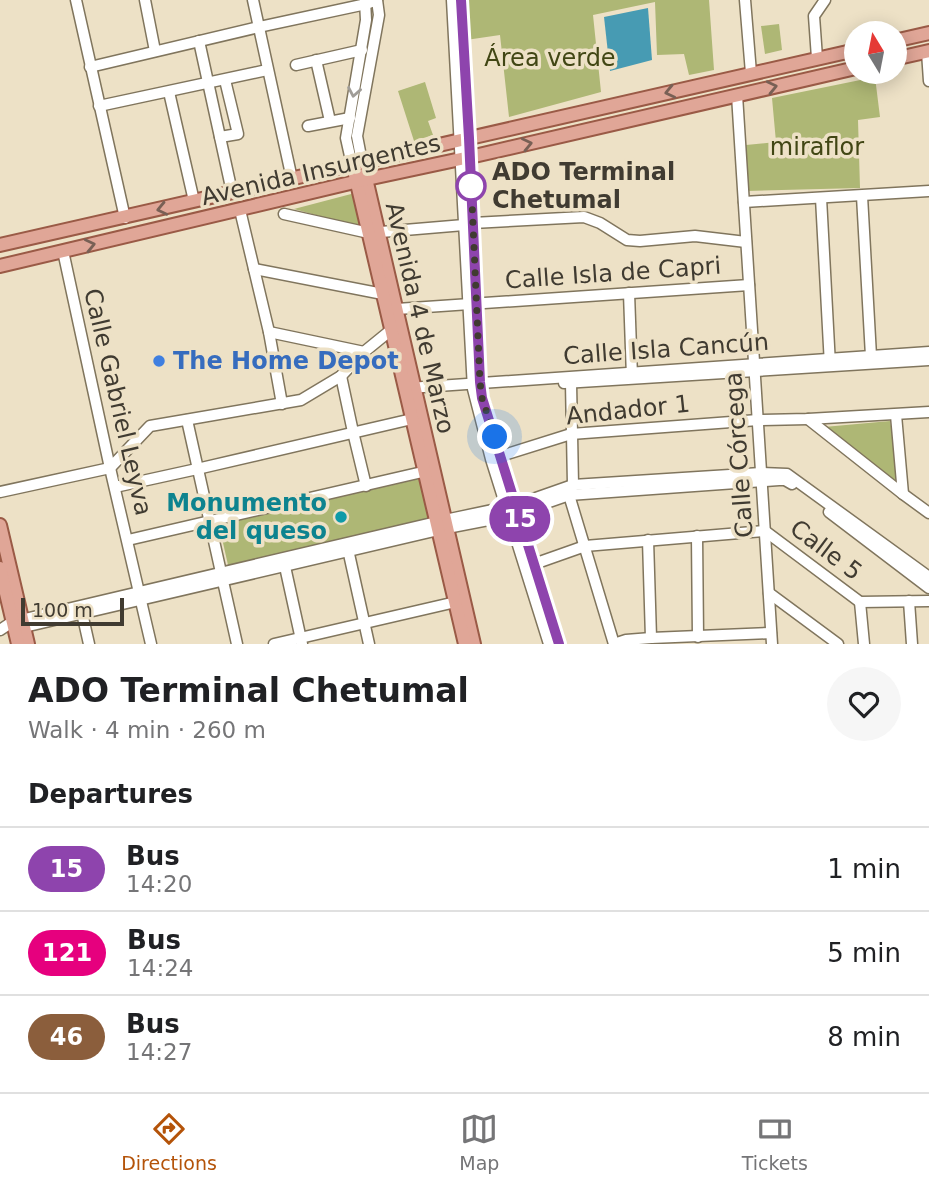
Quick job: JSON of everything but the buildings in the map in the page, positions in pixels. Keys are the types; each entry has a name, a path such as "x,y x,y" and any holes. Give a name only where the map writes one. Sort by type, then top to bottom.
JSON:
{"main road":[{"path":"907,38 929,33"},
{"name":"Avenida Insurgentes","path":"0,245 844,52"},
{"path":"907,56 928,52"},
{"name":"Avenida Insurgentes","path":"0,266 844,71"},
{"name":"Avenida 4 de Marzo","path":"357,163 442,525 459,601 465,644"},
{"path":"246,209 248,189"},
{"name":"Avenida 4 de Marzo","path":"388,295 397,309 396,329"},
{"name":"Avenida 4 de Marzo","path":"410,391 412,419 429,471"},
{"path":"0,525 13,626 28,644"},
{"path":"0,568 18,644"},
{"name":"Avenida 4 de Marzo","path":"459,601 474,644"}],"street":[{"path":"76,0 125,218"},
{"path":"145,0 155,51"},
{"path":"253,0 292,179"},
{"path":"90,67 377,0"},
{"name":"Avenida 4 de Marzo","path":"357,163 357,136 379,15 377,0"},
{"path":"452,0 465,139"},
{"path":"461,0 477,386 488,447 534,564 555,644"},
{"path":"745,0 751,73"},
{"path":"817,58 814,16 825,0"},
{"name":"Avenida 4 de Marzo","path":"357,163 346,138 362,50 366,20 365,2"},
{"path":"199,41 232,192"},
{"path":"296,65 362,50"},
{"path":"928,52 929,81"},
{"path":"316,60 330,121"},
{"path":"99,106 267,70"},
{"path":"220,137 238,134 225,80"},
{"path":"169,92 194,201"},
{"name":"Calle Córcega","path":"737,95 771,638"},
{"path":"308,126 350,118"},
{"path":"744,202 929,191"},
{"path":"862,196 871,356"},
{"path":"821,198 830,362"},
{"path":"246,209 254,269 270,332 282,404"},
{"path":"284,214 374,232 584,217 600,223 627,240 695,236 746,242"},
{"name":"Calle Gabriel Leyva","path":"63,251 151,644"},
{"path":"254,269 388,295"},
{"name":"Calle Isla de Capri","path":"397,309 749,285"},
{"path":"629,293 632,375"},
{"path":"0,492 110,468 150,426 302,400 341,376 365,352 396,329"},
{"path":"270,332 365,352"},
{"name":"Calle Isla Cancún","path":"830,362 929,352"},
{"name":"Calle Isla Cancún","path":"410,391 830,362 929,360"},
{"name":"Calle Isla Cancún","path":"477,386 571,383 632,375"},
{"path":"341,376 366,486"},
{"path":"571,383 571,490 614,644 651,638 771,638"},
{"path":"477,386 501,456 512,510 555,644"},
{"name":"Andador 1","path":"501,456 571,434 758,420 929,412"},
{"path":"896,415 903,494"},
{"path":"115,487 412,419"},
{"path":"808,419 929,513"},
{"path":"187,420 237,644"},
{"path":"128,540 429,471"},
{"path":"13,626 512,510 571,490 787,474 929,577"},
{"path":"762,477 785,480 929,588"},
{"name":"Calle 5","path":"534,564 585,546 765,531 860,602 929,601"},
{"path":"697,536 698,637"},
{"path":"648,540 651,638"},
{"path":"348,547 369,644"},
{"path":"284,562 301,641"},
{"path":"769,593 838,644"},
{"path":"13,626 82,613 140,596"},
{"path":"274,644 301,641 459,601"},
{"path":"909,601 912,644"},
{"path":"860,602 864,644"},
{"path":"82,613 89,644"}],"green space":[{"name":"Área verde","path":"465,0 709,0 714,70 689,75 684,54 657,55 655,2 593,15 601,92 509,117 500,35 466,40"},
{"path":"779,24 782,50 765,54 761,26"},
{"path":"425,82 436,118 428,121 433,135 414,141 398,91"},
{"name":"miraflor","path":"844,83 876,84 880,117 858,120 860,188 747,191 746,145 776,142 772,98"},
{"path":"355,193 363,228 294,209"},
{"path":"890,421 900,484 824,427"},
{"path":"423,478 430,518 228,565 219,525"}],"water":[{"path":"648,8 652,60 610,71 604,17"}],"bus line":[{"name":"15","path":"461,0 482,398 559,644"}],"place":[{"name":"ADO Terminal Chetumal","path":"471,186"},
{"name":"The Home Depot","path":"159,361"},
{"name":"Monumento del queso","path":"341,517"}],"route":[{"path":"471,186 471,179 480,382 482,398 495,437"}]}
